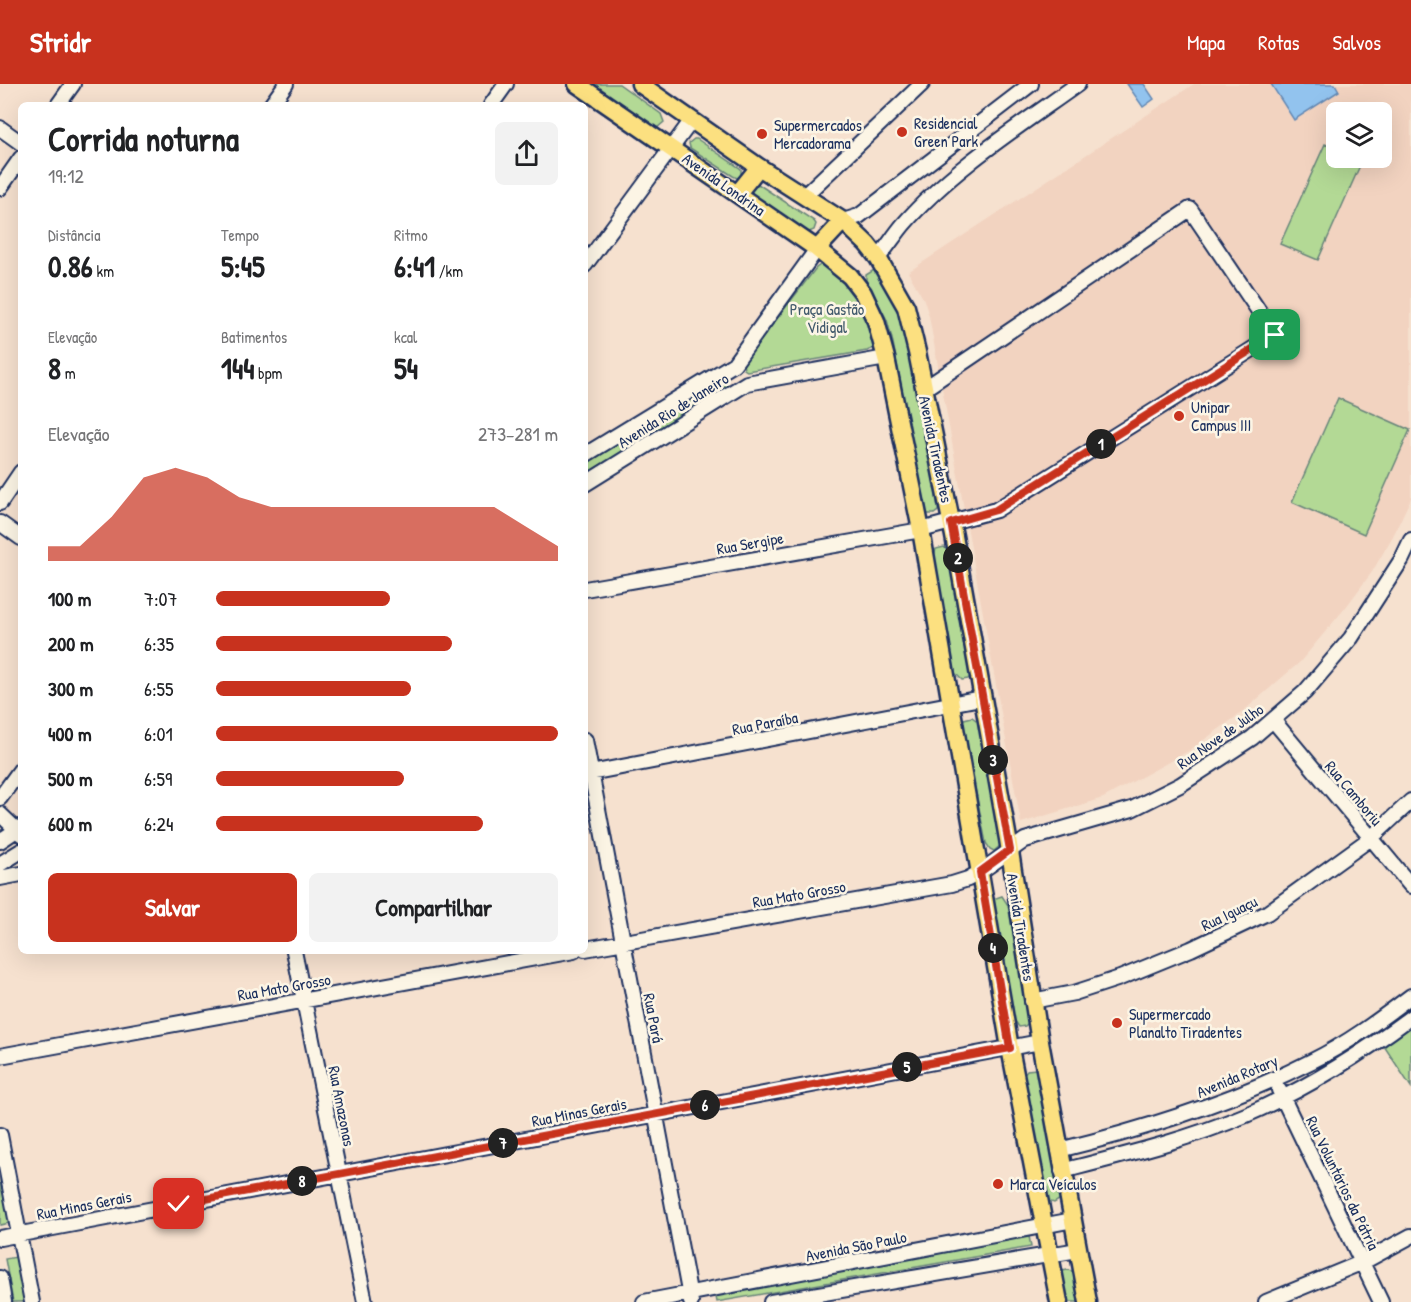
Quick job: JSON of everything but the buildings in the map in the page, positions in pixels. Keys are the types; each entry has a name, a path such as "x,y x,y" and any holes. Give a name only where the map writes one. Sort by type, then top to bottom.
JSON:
{"main road":[{"name":"Avenida Londrina","path":"577,84 818,249 850,276 863,293"},
{"name":"Avenida Londrina","path":"640,84 759,167 843,221 867,244 888,274"},
{"path":"738,193 759,167"},
{"path":"818,249 843,221"},
{"name":"Avenida Tiradentes","path":"888,274 909,316 951,523 1010,850 1032,1001 1088,1302"},
{"name":"Avenida Tiradentes","path":"863,293 876,321 886,358 921,530 1010,1048 1059,1302"}],"street":[{"path":"60,102 72,84"},
{"path":"274,102 286,84"},
{"path":"493,102 506,84"},
{"path":"804,196 922,84"},
{"path":"843,221 859,216 1031,84"},
{"path":"878,258 904,224 931,197 984,153 1078,84"},
{"path":"588,262 692,120"},
{"path":"0,128 18,141"},
{"path":"0,188 18,162"},
{"name":"Rua Sergipe","path":"588,588 921,530 996,510 1275,335 1190,209 924,389"},
{"path":"818,249 734,364 747,383 886,358"},
{"name":"Avenida Rio de Janeiro","path":"588,453 734,364"},
{"name":"Avenida Rio de Janeiro","path":"588,482 747,383"},
{"path":"0,503 18,476"},
{"path":"0,523 18,536"},
{"name":"Rua Nove de Julho","path":"1010,850 1025,840 1132,809 1180,785 1252,738 1305,692 1351,638 1402,559 1411,540"},
{"name":"Rua Paraíba","path":"588,774 981,698"},
{"name":"Rua Camboriu","path":"1273,720 1411,886"},
{"path":"0,798 18,773"},
{"name":"Rua Pará","path":"588,774 623,942 690,1298"},
{"name":"Rua Iguaçu","path":"1032,1001 1074,993 1120,978 1191,949 1267,913 1371,838 1411,801"},
{"path":"0,814 18,828"},
{"path":"0,841 18,831"},
{"name":"Rua Mato Grosso","path":"588,948 952,884 980,872 1010,850"},
{"path":"0,864 18,853"},
{"path":"0,878 18,875"},
{"name":"Rua Amazonas","path":"295,954 365,1302"},
{"name":"Rua Mato Grosso","path":"0,1056 557,954"},
{"name":"Avenida Rotary","path":"1059,1150 1126,1134 1234,1097 1313,1061 1342,1044 1411,996"},
{"path":"1062,1171 1173,1141 1248,1114 1364,1051 1411,1017"},
{"name":"Rua Minas Gerais","path":"0,1238 1040,1042"},
{"name":"Rua Voluntários da Pátria","path":"1274,1079 1381,1302"},
{"path":"0,1135 32,1302"},
{"name":"Avenida São Paulo","path":"645,1302 690,1298 1073,1220"},
{"path":"1266,1302 1363,1262 1411,1236"},
{"path":"771,1302 1078,1250"},
{"path":"0,1278 4,1302"}],"shaded area":[{"name":"Unipar Campus III","path":"1194,84 1411,84 1411,498 1393,536 1372,572 1300,662 1240,714 1187,752 1103,798 1021,823 929,316 924,300 908,272"}],"green space":[{"path":"593,84 619,84 661,114 664,122 657,128 653,127"},
{"path":"697,139 741,169 741,176 737,178 733,176 690,148 689,143"},
{"path":"1326,144 1326,168 1359,168 1318,260 1280,244"},
{"path":"755,182 814,221 816,224 814,230 805,231 753,194 749,188"},
{"name":"Praça Gastão Vidigal","path":"823,263 828,264 859,296 876,345 874,348 747,371 744,369 743,363 816,268"},
{"path":"874,270 886,282 897,307 906,341 923,419 938,508 934,514 924,511 887,320 866,280 866,275"},
{"path":"723,378 727,385 725,389 588,473 588,458"},
{"path":"1338,398 1410,430 1364,534 1292,502"},
{"path":"944,547 950,553 971,676 962,680 955,673 934,556 936,549"},
{"path":"972,717 980,723 1001,845 994,851 986,843 962,724 964,719"},
{"path":"1002,896 1008,905 1029,1022 1019,1027 1013,1018 992,904 993,899"},
{"path":"1411,1021 1411,1087 1382,1043"},
{"path":"1036,1069 1061,1194 1059,1200 1054,1203 1048,1201 1046,1196 1023,1075 1027,1070"},
{"path":"0,1165 10,1223 0,1225"},
{"path":"1029,1236 1031,1247 717,1302 715,1292"},
{"path":"16,1257 25,1302 13,1302 5,1259"},
{"path":"1063,1271 1072,1271 1075,1275 1080,1302 1065,1302 1061,1276"}],"water":[{"path":"1127,84 1144,84 1154,99 1143,107"},
{"path":"1271,84 1335,84 1339,91 1294,120"}],"place":[{"name":"Residencial Green Park","path":"902,132"},
{"name":"Supermercados Mercadorama","path":"762,134"},
{"name":"Unipar Campus III","path":"1179,416"},
{"name":"Supermercado Planalto Tiradentes","path":"1117,1023"},
{"name":"Marca Veículos","path":"998,1184"}],"route":[{"path":"179,1204 1010,1048 980,872 1010,850 951,523 996,510 1275,335"}]}
